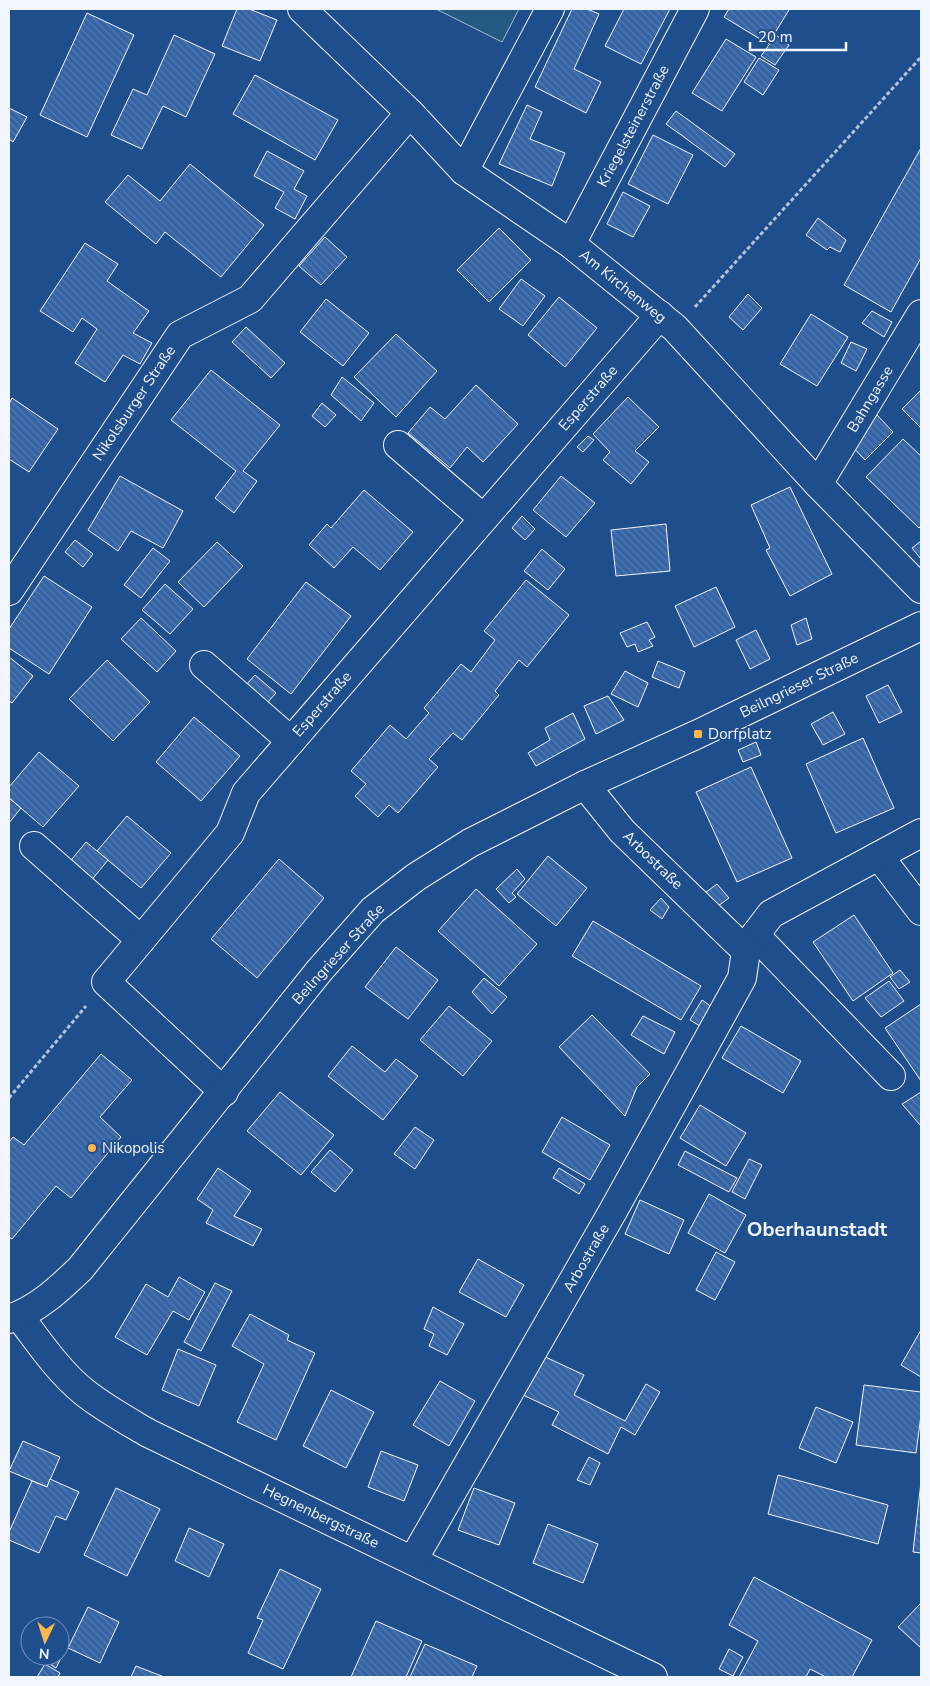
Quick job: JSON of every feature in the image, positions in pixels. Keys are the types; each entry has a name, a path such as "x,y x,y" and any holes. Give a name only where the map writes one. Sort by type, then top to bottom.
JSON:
{"street":[{"name":"Am Kirchenweg","path":"302,9 410,113 464,171 571,244 668,322 818,484 921,588"},
{"path":"464,171 550,9"},
{"name":"Kriegelsteinerstraße","path":"571,244 695,9"},
{"name":"Nikolsburger Straße","path":"9,591 180,335 250,299 410,113"},
{"name":"Bahngasse","path":"818,484 921,314"},
{"name":"Esperstraße","path":"106,982 230,833 246,793 483,518 668,322"},
{"path":"398,445 483,518"},
{"name":"Beilngrieser Straße","path":"14,1317 47,1299 80,1269 320,971 373,910 416,877 470,843 586,785 698,734 921,626"},
{"path":"204,665 291,741"},
{"name":"Arbostraße","path":"586,785 622,830 750,943"},
{"name":"Arbostraße","path":"413,1560 613,1211 733,995 742,978 750,943 771,914 921,833"},
{"path":"34,846 141,940"},
{"path":"879,856 921,911"},
{"path":"750,943 891,1076"},
{"path":"106,982 224,1092"},
{"name":"Hegnenbergstraße","path":"14,1317 82,1391 110,1411 148,1433 653,1677"}],"path":[{"path":"668,322 921,57"},
{"path":"9,1098 106,982"}],"shaded area":[{"path":"436,9 519,9 502,42"}],"building":[{"path":"237,9 249,9 277,20 260,61 222,46"},
{"path":"572,9 587,9 599,14 574,69 601,82 586,113 535,87"},
{"path":"624,9 670,9 641,64 605,46"},
{"path":"729,9 789,10 768,44 724,17"},
{"path":"87,13 134,35 87,137 40,115"},
{"path":"174,35 215,54 186,117 163,106 142,149 111,135 133,89 147,95"},
{"path":"776,35 789,45 775,65 761,56"},
{"path":"726,39 756,57 722,111 692,93"},
{"path":"759,58 779,70 763,95 744,82"},
{"path":"255,75 338,120 315,160 233,114"},
{"path":"527,105 542,112 530,139 565,153 552,186 499,164"},
{"path":"9,108 27,117 13,142 9,139"},
{"path":"676,111 735,154 725,167 666,124"},
{"path":"653,135 693,155 668,204 628,184"},
{"path":"921,148 921,258 891,312 844,285"},
{"path":"267,151 304,171 294,189 307,196 295,219 275,208 284,192 254,176"},
{"path":"190,164 264,225 221,277 165,232 156,244 105,202 128,175 160,201"},
{"path":"623,192 650,206 633,237 607,224"},
{"path":"818,218 846,240 840,252 830,247 827,250 806,235"},
{"path":"499,228 531,260 489,302 457,270"},
{"path":"325,237 347,257 321,285 299,266"},
{"path":"85,243 118,264 107,281 149,311 133,333 152,343 140,364 123,355 105,382 75,363 97,329 82,318 73,332 40,311"},
{"path":"521,279 545,296 523,326 499,309"},
{"path":"748,294 762,308 743,330 729,317"},
{"path":"559,297 597,328 565,367 528,335"},
{"path":"326,299 369,333 343,366 300,332"},
{"path":"872,311 892,322 884,337 862,323"},
{"path":"811,314 848,337 817,386 780,364"},
{"path":"246,327 285,363 271,378 232,342"},
{"path":"396,334 437,371 396,417 354,377"},
{"path":"851,342 867,349 856,371 841,363"},
{"path":"211,370 280,425 243,471 257,481 234,513 215,498 236,471 171,420"},
{"path":"342,377 374,403 361,421 331,395"},
{"path":"476,385 518,424 483,462 467,447 450,468 408,433 430,407 445,419"},
{"path":"921,390 921,428 902,409"},
{"path":"628,397 659,427 635,451 649,462 631,484 603,460 610,452 593,434"},
{"path":"12,398 58,429 29,472 9,459 9,404"},
{"path":"322,403 336,415 325,427 312,416"},
{"path":"877,415 893,432 865,460 850,444"},
{"path":"588,436 594,440 583,452 577,447"},
{"path":"903,439 921,456 921,526 919,528 866,477"},
{"path":"120,476 183,511 163,548 131,531 118,551 88,530"},
{"path":"561,476 595,503 566,537 533,510"},
{"path":"790,487 832,574 790,596 766,550 770,548 751,505"},
{"path":"364,490 413,532 380,570 353,547 334,568 309,545 327,524 331,528"},
{"path":"522,516 535,529 525,540 512,528"},
{"path":"666,524 670,571 616,576 611,530"},
{"path":"75,540 93,554 83,567 65,552"},
{"path":"921,541 921,559 912,548"},
{"path":"217,542 243,566 204,607 178,582"},
{"path":"153,548 170,561 141,598 124,585"},
{"path":"542,549 565,569 548,590 524,571"},
{"path":"44,576 92,607 49,674 9,648 9,629"},
{"path":"526,580 569,615 527,667 519,660 495,691 499,695 462,740 453,733 429,759 438,767 398,813 389,805 378,817 355,796 366,784 351,771 390,725 406,739 429,713 424,708 461,664 471,672 495,640 484,631"},
{"path":"306,582 351,616 291,694 247,659"},
{"path":"165,584 193,609 170,634 142,610"},
{"path":"716,587 735,627 694,647 675,606"},
{"path":"141,618 176,651 157,672 121,639"},
{"path":"806,618 812,639 797,645 791,625"},
{"path":"647,622 655,637 649,640 653,646 638,652 635,644 627,647 620,633"},
{"path":"756,630 770,659 750,669 736,640"},
{"path":"9,657 33,676 12,703 9,701"},
{"path":"107,660 150,702 113,741 69,699"},
{"path":"658,661 685,672 679,688 652,677"},
{"path":"625,671 648,683 638,707 611,694"},
{"path":"255,675 276,693 267,703 246,685"},
{"path":"888,685 902,712 879,723 866,696"},
{"path":"608,696 624,720 596,734 584,706"},
{"path":"833,712 845,734 823,745 811,724"},
{"path":"573,713 585,739 536,766 528,753 550,740 545,728"},
{"path":"194,717 240,756 201,801 156,762"},
{"path":"863,738 894,808 836,833 806,764"},
{"path":"756,742 761,755 743,762 738,750"},
{"path":"39,752 79,786 43,827 9,798 9,787"},
{"path":"751,767 792,858 737,882 696,792"},
{"path":"9,798 21,808 9,823"},
{"path":"127,816 171,853 141,888 97,851"},
{"path":"86,842 108,860 90,882 68,864"},
{"path":"548,856 587,888 556,926 517,894"},
{"path":"279,859 324,898 257,978 211,939"},
{"path":"517,869 525,879 512,893 516,897 509,903 496,889"},
{"path":"717,884 729,898 718,906 705,893"},
{"path":"476,889 537,944 499,986 438,931"},
{"path":"661,898 669,907 662,919 650,910"},
{"path":"854,915 893,973 853,1001 813,942"},
{"path":"593,921 701,986 681,1020 572,956"},
{"path":"396,947 438,980 408,1019 365,987"},
{"path":"900,970 910,982 899,989 890,977"},
{"path":"484,978 507,997 492,1014 472,992"},
{"path":"889,981 904,1001 881,1017 865,998"},
{"path":"702,1000 712,1007 700,1026 690,1020"},
{"path":"921,1004 921,1081 885,1028"},
{"path":"449,1006 492,1041 463,1076 420,1040"},
{"path":"592,1015 650,1074 637,1087 625,1116 559,1047"},
{"path":"643,1016 675,1032 664,1054 631,1035"},
{"path":"741,1026 801,1061 783,1093 722,1058"},
{"path":"352,1046 385,1072 396,1059 418,1076 383,1120 328,1076"},
{"path":"101,1054 132,1080 100,1117 121,1137 71,1198 56,1186 12,1239 9,1237 9,1142 13,1137 24,1145"},
{"path":"280,1092 334,1135 301,1175 247,1131"},
{"path":"921,1092 921,1124 920,1125 902,1104"},
{"path":"700,1105 746,1133 726,1166 680,1138"},
{"path":"562,1117 610,1145 590,1180 542,1152"},
{"path":"415,1127 434,1140 415,1169 394,1154"},
{"path":"330,1150 353,1170 335,1192 311,1172"},
{"path":"685,1151 737,1178 729,1192 678,1165"},
{"path":"749,1159 762,1165 745,1199 732,1192"},
{"path":"218,1168 251,1191 234,1216 262,1229 253,1246 206,1223 213,1210 197,1199"},
{"path":"559,1168 585,1184 579,1194 553,1178"},
{"path":"709,1194 746,1215 725,1253 688,1233"},
{"path":"640,1200 684,1220 669,1254 625,1234"},
{"path":"716,1252 735,1262 715,1300 696,1290"},
{"path":"478,1259 524,1285 506,1317 459,1292"},
{"path":"179,1277 205,1292 189,1320 173,1311 147,1355 115,1337 146,1284 168,1297"},
{"path":"215,1283 232,1291 201,1351 184,1342"},
{"path":"433,1307 464,1324 447,1355 429,1346 434,1334 424,1329"},
{"path":"250,1314 289,1335 287,1340 315,1353 276,1440 237,1422 264,1364 232,1346"},
{"path":"921,1330 921,1377 901,1365"},
{"path":"178,1349 216,1365 199,1406 162,1390"},
{"path":"539,1354 584,1375 574,1395 625,1421 646,1384 660,1392 635,1435 621,1427 608,1454 552,1425 559,1412 521,1394"},
{"path":"440,1381 475,1401 449,1446 413,1425"},
{"path":"864,1385 921,1392 921,1415 916,1453 856,1445"},
{"path":"331,1390 374,1412 346,1468 303,1446"},
{"path":"816,1407 853,1422 836,1463 799,1448"},
{"path":"23,1441 60,1457 47,1487 9,1471"},
{"path":"381,1451 418,1465 404,1501 368,1487"},
{"path":"589,1457 600,1463 590,1485 577,1480"},
{"path":"778,1475 888,1505 878,1544 768,1514"},
{"path":"50,1479 79,1492 66,1520 56,1516 39,1553 9,1540 9,1532 32,1481 47,1487"},
{"path":"921,1482 921,1553 913,1552"},
{"path":"116,1488 160,1509 127,1576 84,1555"},
{"path":"474,1488 515,1503 499,1545 458,1530"},
{"path":"548,1524 598,1544 583,1583 533,1563"},
{"path":"189,1528 224,1544 209,1577 175,1561"},
{"path":"280,1569 321,1589 283,1669 248,1653 263,1620 257,1618"},
{"path":"754,1577 872,1640 852,1677 826,1677 810,1669 806,1677 739,1677 758,1641 729,1625"},
{"path":"921,1603 921,1648 898,1627"},
{"path":"88,1607 119,1622 100,1663 70,1649 70,1644"},
{"path":"376,1621 422,1641 406,1677 351,1677"},
{"path":"425,1644 477,1666 472,1677 410,1677"},
{"path":"729,1649 743,1657 733,1676 719,1669"},
{"path":"44,1666 48,1666 60,1673 58,1677 37,1677"},
{"path":"136,1666 164,1677 131,1677"}],"place":[{"name":"Dorfplatz","path":"698,734"},
{"name":"Nikopolis","path":"92,1148"}],"district":[{"name":"Oberhaunstadt","path":"817,1229"}]}
